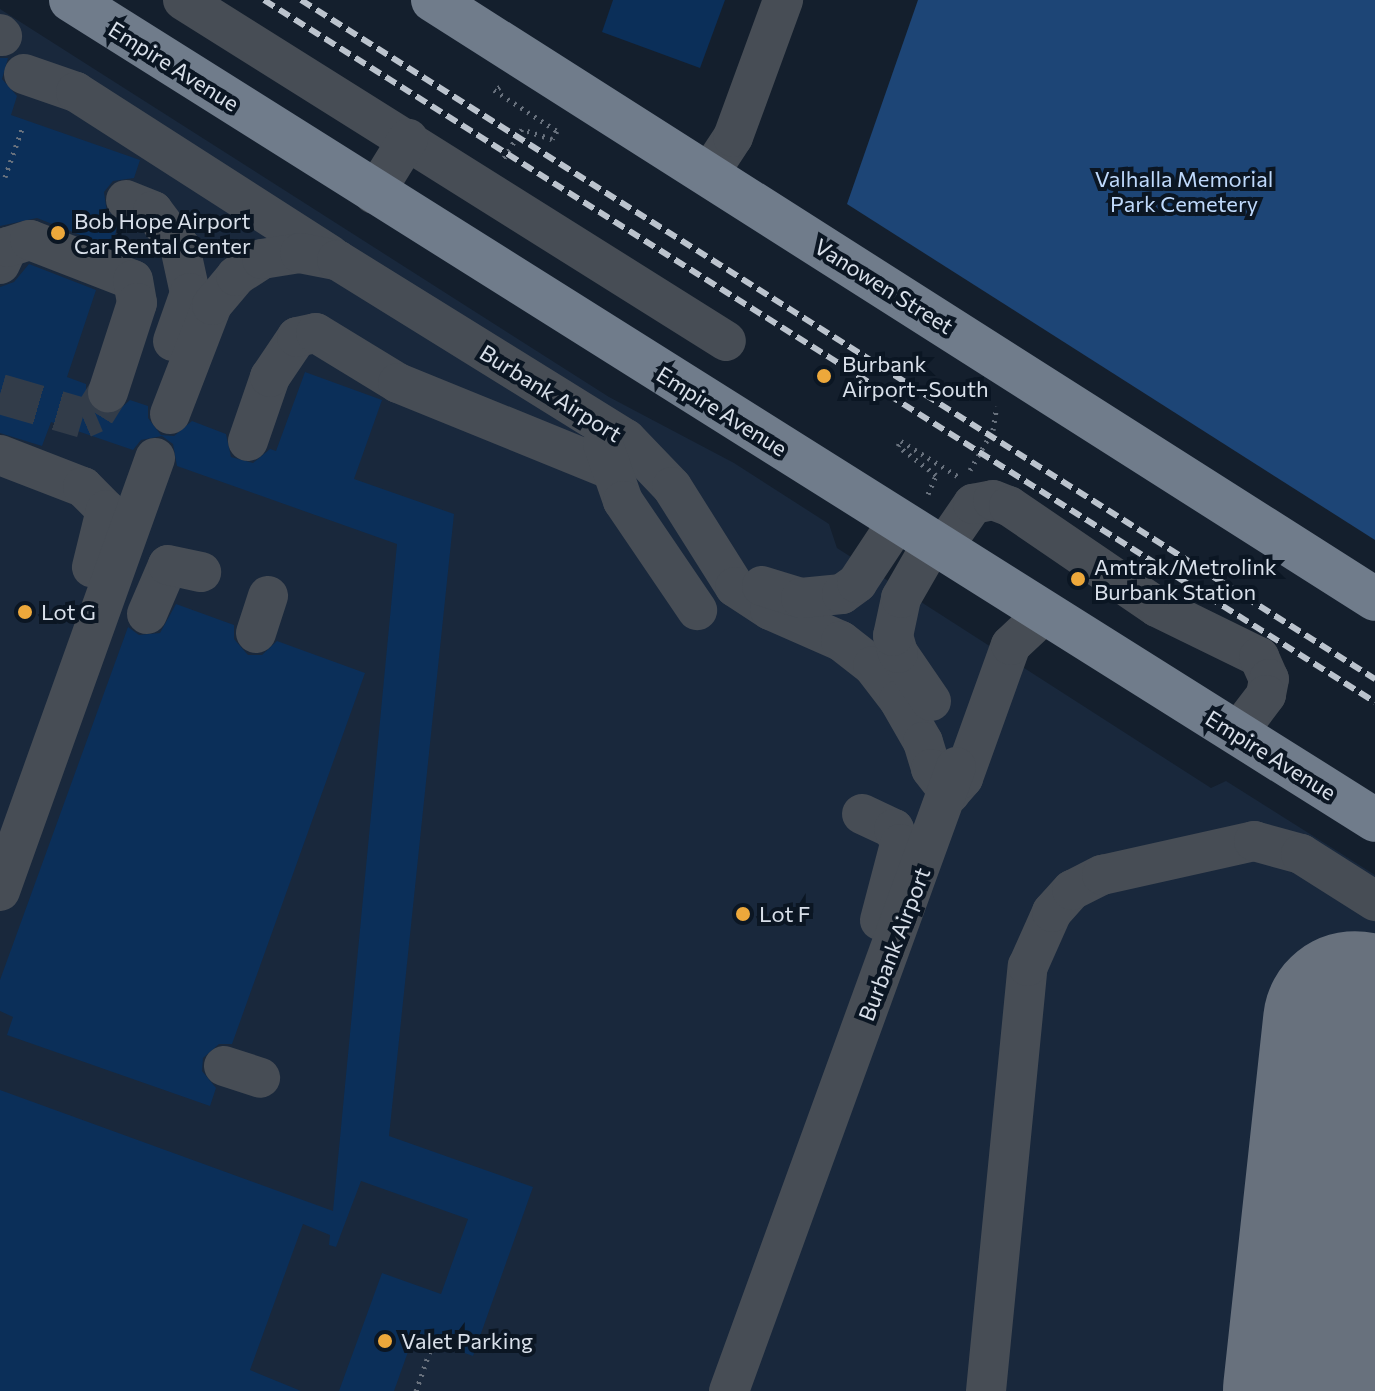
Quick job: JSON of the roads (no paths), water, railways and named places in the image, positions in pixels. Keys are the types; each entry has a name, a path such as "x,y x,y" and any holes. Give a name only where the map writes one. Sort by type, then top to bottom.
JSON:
{"main road":[{"name":"Empire Avenue","path":"71,0 374,194 1375,820"},
{"name":"Vanowen Street","path":"433,0 1375,599"}],"lane":[{"path":"183,0 726,341"},
{"path":"708,175 733,137 783,0"},
{"path":"14,52 337,260"},
{"path":"374,194 408,139"},
{"name":"Burbank Airport","path":"126,200 153,211 180,247 190,293 165,364 172,407 212,305 236,276 262,259 300,253 337,260 626,439 655,467 728,573 750,599 860,653 899,700 923,742 931,769 950,793 736,1375 701,1391"},
{"path":"0,264 8,247 30,240 133,280 137,303 108,392"},
{"path":"559,310 593,257"},
{"path":"248,441 270,377 297,337 316,333 398,383 612,470"},
{"path":"596,420 623,501 697,610"},
{"path":"0,455 83,487 106,510 79,613 87,647"},
{"path":"0,891 155,458"},
{"path":"728,573 777,592 828,599 857,583 973,504 993,500 1009,506 1157,607 1259,657 1269,679 1266,695 1237,733"},
{"path":"924,538 901,598 893,636 952,744 956,769 950,793"},
{"path":"147,614 168,565 201,572"},
{"path":"256,633 268,596"},
{"path":"950,793 963,778 1011,645 1044,614"},
{"path":"862,814 894,829 900,844 866,974 870,1006"},
{"path":"986,1391 1028,966 1052,912 1072,890 1102,875 1254,841 1301,854 1375,901"}],"tunnel":[{"path":"0,394 83,418 95,413 108,392"}],"railway":[{"path":"264,0 1375,702"},
{"path":"301,0 1375,679"}],"place":[{"name":"Bob Hope Airport Car Rental Center","path":"58,233"},
{"name":"Burbank Airport–South","path":"824,376"},
{"name":"Amtrak/Metrolink Burbank Station","path":"1078,579"},
{"name":"Lot G","path":"25,612"},
{"name":"Lot F","path":"743,914"},
{"name":"Valet Parking","path":"385,1341"}],"park label":[{"name":"Valhalla Memorial Park Cemetery","path":"1184,190"}]}
